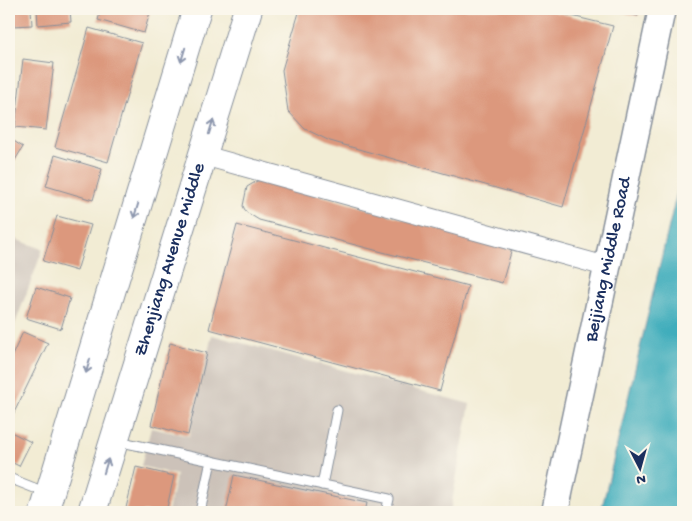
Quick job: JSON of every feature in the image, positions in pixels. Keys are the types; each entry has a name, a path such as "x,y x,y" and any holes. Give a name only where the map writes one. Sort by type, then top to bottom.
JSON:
{"main road":[{"path":"46,503 197,9"},
{"name":"Zhenjiang Avenue Middle","path":"92,512 248,9"}],"street":[{"name":"Beijiang Middle Road","path":"556,512 662,9"},
{"path":"202,156 608,267"}],"lane":[{"path":"322,485 337,410"},
{"path":"114,440 389,499 386,512"},
{"path":"200,512 211,461"},
{"path":"9,478 46,503"}],"shaded area":[{"path":"9,237 43,249 9,340"},
{"path":"212,335 470,404 450,512 168,512 176,475 141,466 151,428 189,436"}],"water":[{"path":"683,167 683,512 601,512"}],"building":[{"path":"11,9 31,9 32,25 13,26"},
{"path":"37,9 70,9 71,22 38,25"},
{"path":"101,9 151,9 144,33 98,20"},
{"path":"300,9 543,9 613,26 563,207 330,141 305,129 288,111 282,70"},
{"path":"609,9 640,9 638,16"},
{"path":"89,28 142,43 108,162 55,147"},
{"path":"23,59 54,63 46,130 15,127"},
{"path":"9,138 23,147 9,170"},
{"path":"55,155 102,169 93,200 46,186"},
{"path":"265,180 512,249 502,283 259,220 246,212 243,206 247,187 257,181"},
{"path":"57,216 91,225 77,271 43,261"},
{"path":"237,225 468,286 440,391 209,329"},
{"path":"36,287 70,298 61,329 26,318"},
{"path":"23,332 48,343 9,423 9,362"},
{"path":"170,343 207,353 188,435 151,425"},
{"path":"9,431 31,442 19,466 9,461"},
{"path":"136,467 174,476 166,512 125,512"},
{"path":"234,475 367,503 365,512 226,512"}]}
